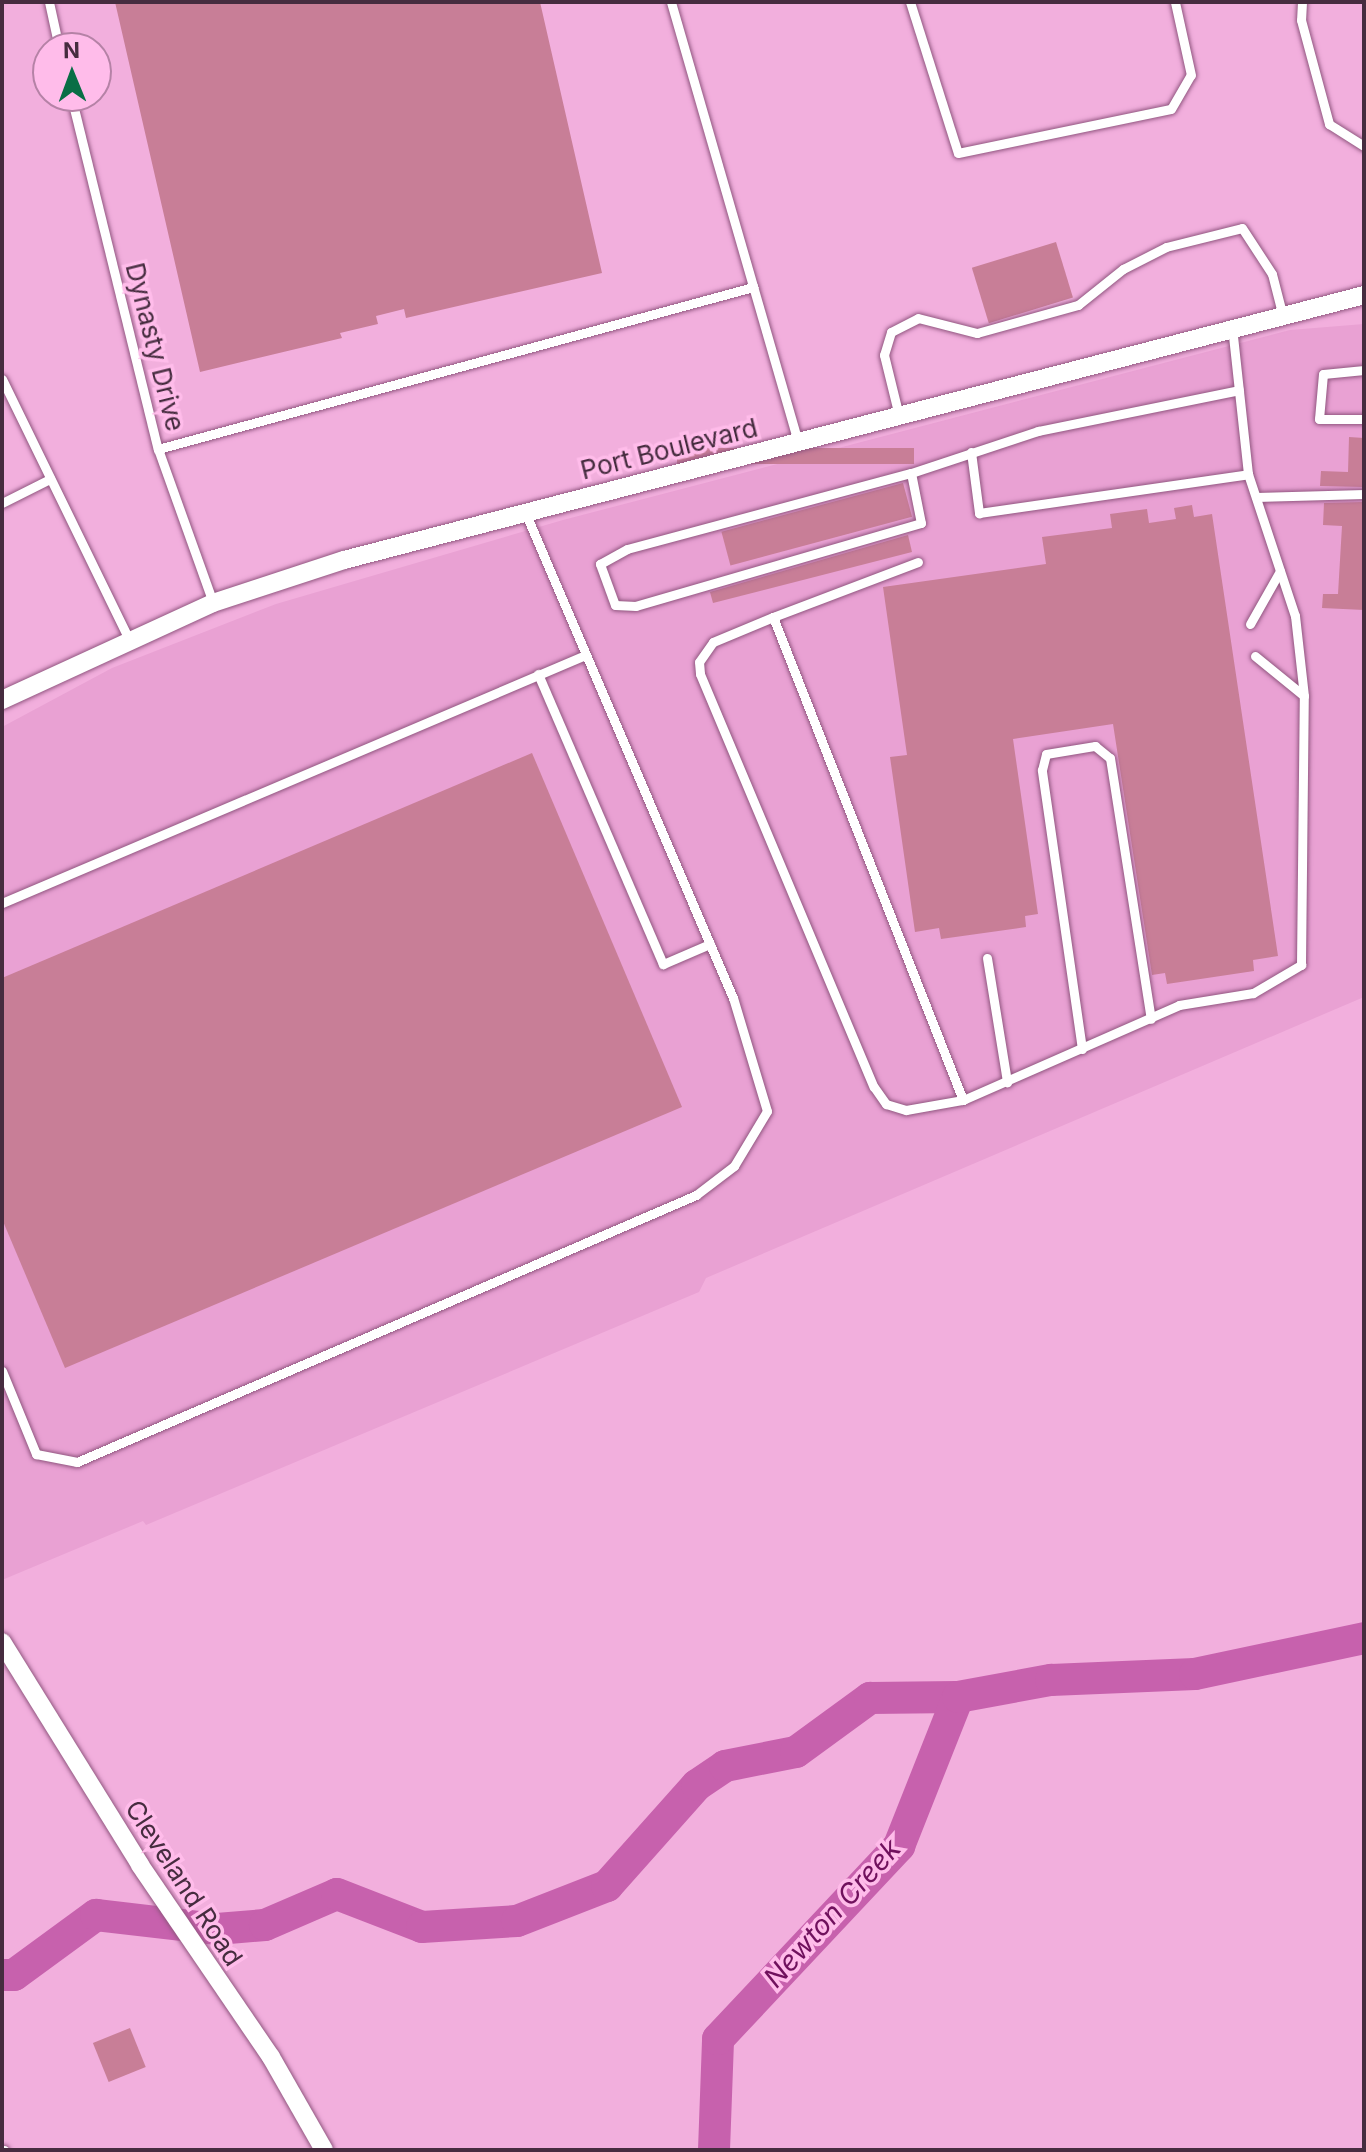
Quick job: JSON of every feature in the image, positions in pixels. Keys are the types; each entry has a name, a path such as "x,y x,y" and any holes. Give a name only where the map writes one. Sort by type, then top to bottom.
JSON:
{"street":[{"name":"Port Boulevard","path":"2,700 213,603 344,560 798,443 1282,313 1364,295"},
{"name":"Cleveland Road","path":"2,1642 222,1991 271,2057 324,2150"}],"lane":[{"path":"49,2 56,32"},
{"path":"671,2 798,443"},
{"path":"910,2 958,153 1171,109 1191,75 1175,2"},
{"path":"1302,2 1301,20 1329,124 1364,146"},
{"name":"Dynasty Drive","path":"75,112 158,449 213,603"},
{"path":"899,416 884,355 891,332 918,318 977,333 1078,305 1123,269 1166,247 1242,228 1272,274 1282,313"},
{"path":"158,449 753,287"},
{"path":"918,562 713,642 704,649 700,674 874,1087 886,1104 906,1110 963,1100 1179,1005 1253,993 1301,965 1304,696 1295,616 1248,474 1232,327"},
{"path":"1364,370 1323,374 1319,419 1364,419"},
{"path":"2,379 130,641"},
{"path":"911,473 921,523 636,606 615,605 600,564 627,549 911,473 1038,431 1239,390"},
{"path":"971,452 979,513 1248,474"},
{"path":"2,503 50,479"},
{"path":"1256,497 1364,494"},
{"path":"2,1371 36,1454 77,1462 696,1195 734,1166 767,1111 733,998 583,656 525,511"},
{"path":"1250,624 1280,571"},
{"path":"773,617 963,1100"},
{"path":"2,903 583,656"},
{"path":"1255,656 1304,696"},
{"path":"538,674 663,964 710,944"},
{"path":"1082,1049 1042,770 1046,754 1095,746 1110,758 1151,1019"},
{"path":"987,958 1007,1082"}],"shaded area":[{"path":"1364,324 1364,997 706,1278 699,1292 146,1525 143,1521 2,1580 2,727 112,668 276,604 563,520 1290,330"}],"building":[{"path":"115,2 540,2 602,273 406,318 404,309 376,316 378,324 340,333 342,338 200,372"},
{"path":"1056,242 1073,297 989,323 972,268"},
{"path":"1349,437 1364,438 1364,487 1320,486 1321,471 1348,472"},
{"path":"677,448 914,448 914,464 677,464"},
{"path":"903,483 912,517 730,565 721,532"},
{"path":"1364,502 1364,610 1322,608 1323,594 1338,594 1342,526 1323,525 1324,503"},
{"path":"1192,505 1194,517 1212,514 1278,956 1253,960 1254,971 1167,984 1165,973 1152,975 1113,724 1013,739 1038,914 1025,916 1026,927 941,939 939,928 915,932 890,757 907,755 883,587 1046,564 1042,537 1112,528 1110,514 1147,509 1149,523 1176,519 1174,508"},
{"path":"908,535 912,552 713,603 710,592"},
{"path":"532,753 682,1107 65,1368 2,1219 2,978"},
{"path":"130,2028 146,2067 109,2082 93,2043"}],"waterway":[{"name":"Newton Creek","path":"714,2150 718,2039 899,1846 958,1697 1051,1680 1195,1674 1364,1638"},
{"path":"2,1975 14,1975 96,1915 217,1929 265,1925 337,1894 422,1927 517,1921 607,1886 697,1785 725,1766 796,1752 870,1698 958,1697"}]}
